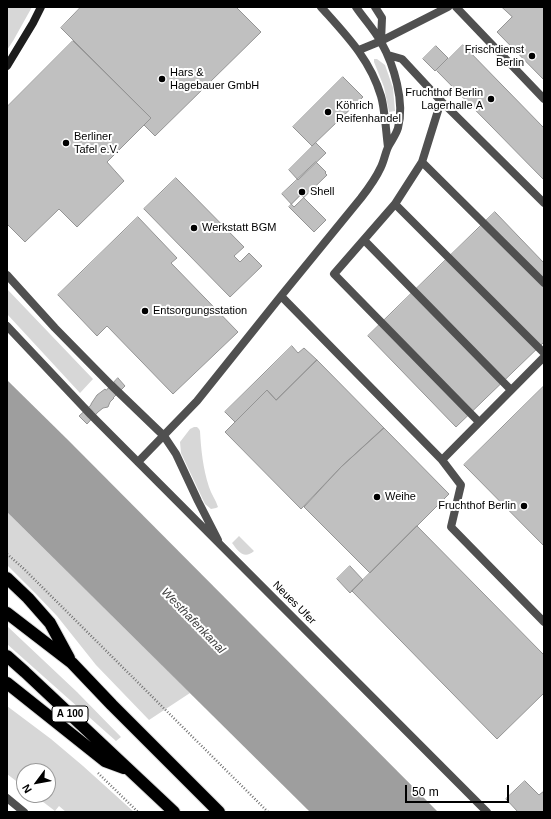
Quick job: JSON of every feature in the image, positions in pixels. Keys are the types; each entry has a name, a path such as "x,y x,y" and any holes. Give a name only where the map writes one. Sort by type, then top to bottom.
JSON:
{"highway":[{"path":"7,578 28,598 50,623 72,663"},
{"path":"7,613 72,663 219,812"},
{"name":"A 100","path":"7,656 174,812"},
{"path":"7,683 105,760 132,772"}],"main road":[{"path":"7,66 41,7"}],"lane":[{"path":"321,7 359,50 373,74 381,97 388,148"},
{"path":"138,462 198,401 361,198 381,168 388,148 397,130 401,114 399,94 388,55 381,41 356,7"},
{"path":"375,7 382,18 381,41"},
{"path":"359,50 381,41 448,7"},
{"path":"456,7 544,99"},
{"path":"388,55 402,58 441,101 544,203"},
{"path":"441,101 422,162 395,204 334,274 479,422"},
{"path":"422,162 544,283"},
{"path":"395,204 544,353"},
{"path":"364,240 511,390"},
{"path":"7,275 55,328 164,436 176,454 198,501 223,548"},
{"path":"281,296 442,460 461,485 451,527 544,622"},
{"name":"Neues Ufer","path":"7,326 86,410 487,812"},
{"path":"442,460 544,357"},
{"path":"7,798 24,812"}],"path":[{"path":"7,554 23,568 268,812"}],"shaded area":[{"path":"7,7 32,7 7,50"},
{"path":"374,59 377,59 385,65 393,88 395,111 389,112 384,87"},
{"path":"7,289 93,379 80,393 7,314"},
{"path":"197,427 200,431 205,473 210,490 218,507 216,508 211,509 205,504 181,453 180,442 190,429"},
{"path":"7,512 190,693 149,720 96,665 57,616 7,565"},
{"path":"239,536 254,551 250,554 244,555 239,551 232,543"},
{"path":"7,626 77,692 121,737 116,741 7,644"},
{"path":"7,706 51,739 134,812 66,812 59,806 55,811 44,803 56,803 56,763 16,763 16,781 7,774"}],"water":[{"name":"Westhafenkanal","path":"7,380 438,812 310,812 7,512"}],"building":[{"name":"Hars & Hagebauer GmbH","path":"81,7 236,7 261,32 155,136 144,125 151,118 61,28"},
{"name":"Frischdienst Berlin","path":"502,7 544,7 544,80 497,32 512,17"},
{"name":"Berliner Tafel e.V.","path":"73,41 151,118 107,162 124,181 77,227 59,209 25,242 7,224 7,107"},
{"name":"Fruchthof Berlin Lagerhalle A","path":"463,45 544,128 544,180 437,71"},
{"path":"436,46 448,58 435,71 423,59"},
{"name":"Köhrich Reifenhandel","path":"343,77 363,97 312,146 293,127"},
{"path":"316,143 326,153 298,180 289,170"},
{"path":"316,162 327,175 294,207 282,194"},
{"name":"Werkstatt BGM","path":"176,178 244,247 234,256 240,262 249,253 262,266 230,297 144,209"},
{"path":"301,195 326,220 314,232 289,207"},
{"path":"495,212 544,263 544,342 456,427 368,336"},
{"name":"Entsorgungsstation","path":"138,217 177,258 171,263 238,332 173,394 107,326 97,336 58,295"},
{"path":"292,346 298,353 304,348 317,360 276,400 267,390 235,422 225,412"},
{"path":"317,360 384,428 341,467 301,509 225,432 267,390 276,400"},
{"path":"118,378 125,386 113,398 108,407 103,408 98,412 87,424 79,416 91,405 97,395 105,389 106,390"},
{"name":"Fruchthof Berlin","path":"544,386 544,546 464,465"},
{"path":"384,428 449,494 370,573 304,507 341,467"},
{"path":"417,526 544,655 544,693 497,739 352,591"},
{"path":"350,566 363,580 350,593 337,579"},
{"path":"525,781 539,795 544,791 544,812 518,812 506,799"}],"place":[{"name":"Frischdienst Berlin","path":"532,56"},
{"name":"Hars & Hagebauer GmbH","path":"162,79"},
{"name":"Fruchthof Berlin Lagerhalle A","path":"491,99"},
{"name":"Köhrich Reifenhandel","path":"328,112"},
{"name":"Berliner Tafel e.V.","path":"66,143"},
{"name":"Shell","path":"302,192"},
{"name":"Werkstatt BGM","path":"194,228"},
{"name":"Entsorgungsstation","path":"145,311"},
{"name":"Weihe","path":"377,497"},
{"name":"Fruchthof Berlin","path":"524,506"}]}
